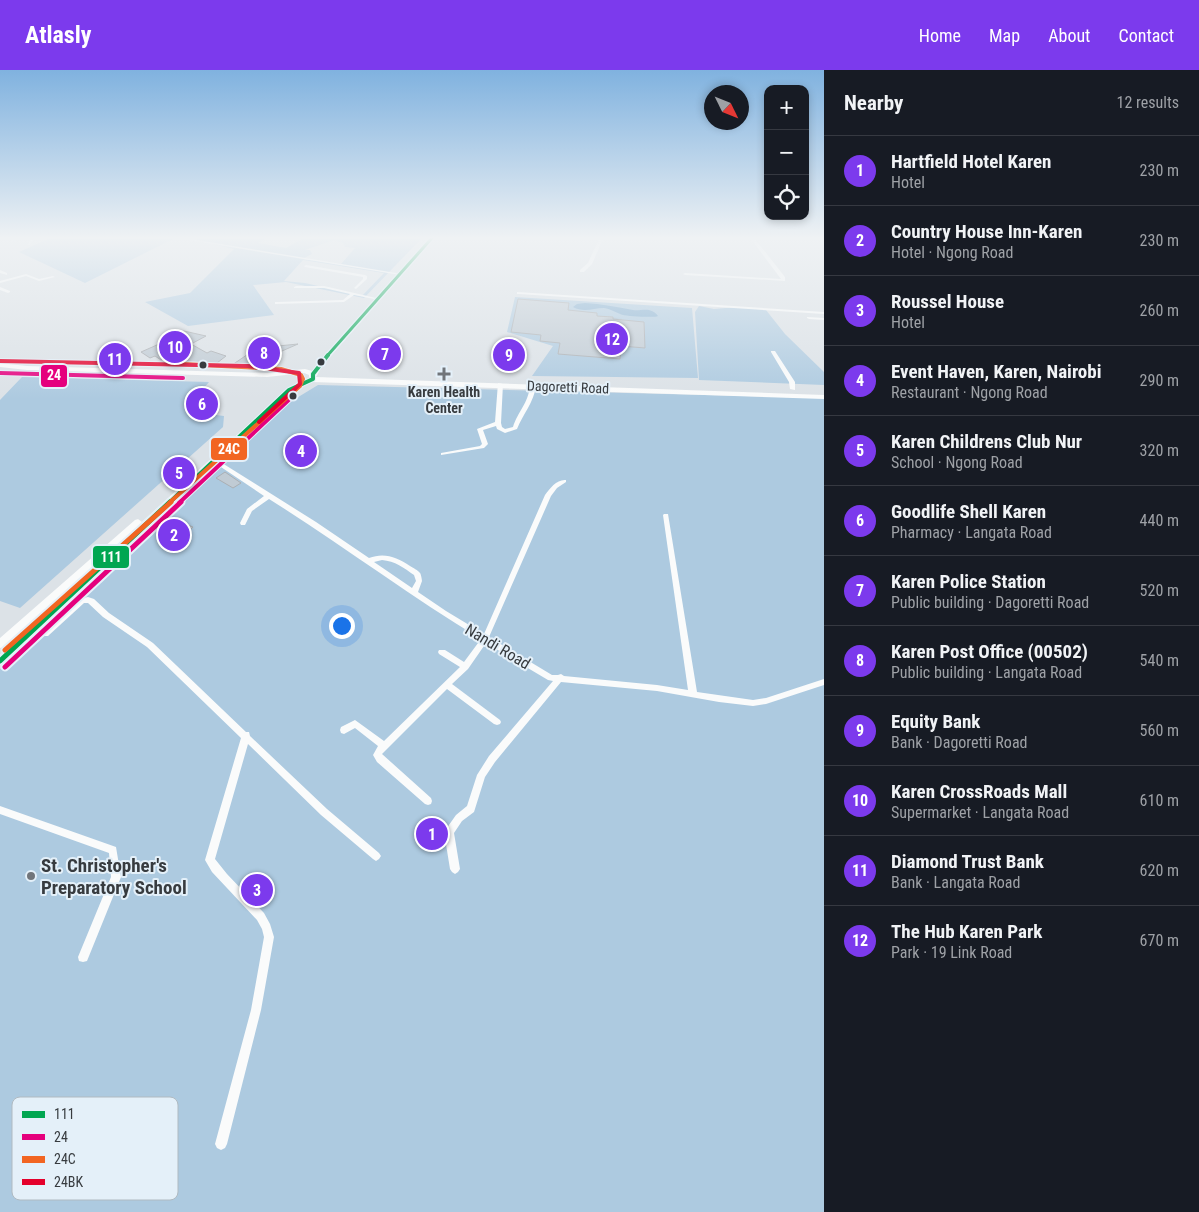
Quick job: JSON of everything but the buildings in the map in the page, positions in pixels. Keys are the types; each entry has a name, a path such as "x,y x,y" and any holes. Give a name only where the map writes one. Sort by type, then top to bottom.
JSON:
{"main road":[{"path":"313,376 319,364 374,298 382,293"},
{"path":"0,644 298,377 382,296 382,293"},
{"path":"0,367 313,376"},
{"path":"298,377 313,376"},
{"name":"Dagoretti Road","path":"313,376 824,397"},
{"name":"Dagoretti Road","path":"313,376 530,380 824,390"},
{"path":"0,661 289,390 298,377"}],"street":[{"path":"347,292 374,298"},
{"path":"518,293 824,313"},
{"path":"277,303 344,301 353,294"},
{"path":"809,318 824,319"},
{"path":"773,352 792,382 793,389"},
{"path":"500,384 498,423 499,428 505,431 515,428 516,420 527,407 532,397 533,386"},
{"path":"443,454 482,447 485,444 485,438 480,434 480,429 498,423"},
{"name":"Nandi Road","path":"214,460 314,524 485,639 551,678 561,677 693,694 719,700 759,703 824,682"},
{"path":"428,801 380,760 377,755 466,667 485,639 548,495 554,487 564,481"},
{"path":"243,523 249,510 268,496"},
{"path":"666,516 693,694"},
{"path":"369,561 384,556 418,574 419,581 414,592"},
{"path":"76,591 106,615 150,645 246,735 324,812 376,856"},
{"path":"30,634 45,634 78,604 88,600"},
{"path":"442,652 466,667"},
{"path":"455,869 449,832 459,818 471,809 481,775 492,759 561,677"},
{"path":"447,685 497,722"},
{"path":"344,730 355,724 384,746"},
{"path":"221,1144 256,1010 269,937 269,932 260,919 210,860 246,735"},
{"path":"0,810 113,850 116,877 83,957"}],"shaded area":[{"path":"258,292 274,315 188,326 145,302 190,293"},
{"path":"336,292 362,296 366,292 370,292 364,298"},
{"path":"515,297 692,308 698,378 532,376 553,346 507,332"},
{"path":"585,303 635,310 649,310 658,316 630,316 604,308 585,310 573,307 577,304"},
{"path":"699,306 714,309 737,307 766,310 785,334 824,372 824,385 699,380 695,312"},
{"path":"22,377 209,382 185,411 224,416 223,427 20,608 0,601 0,400"},
{"path":"318,385 824,398 824,1212 0,1212 0,669 26,647 112,562 290,402"}],"transit line":[{"name":"111","path":"0,661 289,390 313,379 313,374 319,365 384,292"},
{"name":"24BK","path":"0,361 248,366 299,373 300,384 259,422"},
{"name":"24C","path":"5,650 300,386 302,380 301,375 281,369 183,364"},
{"name":"24","path":"0,373 183,378"},
{"name":"24","path":"5,667 294,395"}],"place":[{"name":"The Hub Karen Park","path":"612,339"},
{"name":"Karen CrossRoads Mall","path":"175,347"},
{"name":"Karen Post Office (00502)","path":"264,353"},
{"name":"Karen Police Station","path":"385,354"},
{"name":"Equity Bank","path":"509,355"},
{"name":"Diamond Trust Bank","path":"115,359"},
{"name":"Karen Health Center","path":"444,374"},
{"name":"Goodlife Shell Karen","path":"202,404"},
{"name":"Event Haven, Karen, Nairobi","path":"301,451"},
{"name":"Karen Childrens Club Nur","path":"179,473"},
{"name":"Country House Inn-Karen","path":"174,535"},
{"name":"Hartfield Hotel Karen","path":"432,834"},
{"name":"St. Christopher's Preparatory School","path":"31,876"},
{"name":"Roussel House","path":"257,890"}]}
